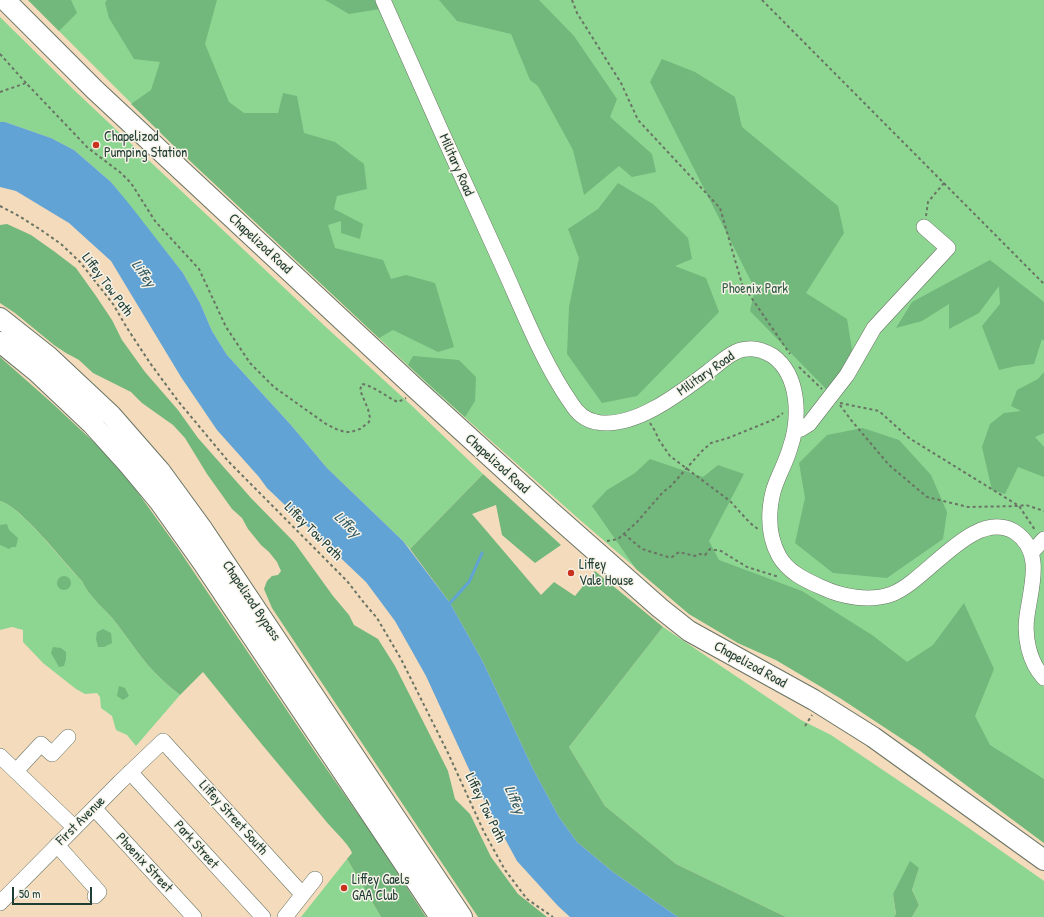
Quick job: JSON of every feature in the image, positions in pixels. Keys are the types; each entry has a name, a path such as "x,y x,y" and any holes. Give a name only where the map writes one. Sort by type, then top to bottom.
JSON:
{"main road":[{"name":"Chapelizod Road","path":"5,0 95,90 415,388 602,558 660,608 690,631 814,700 867,733 1044,860"},
{"name":"Chapelizod Bypass","path":"0,318 48,356 111,415 160,471 203,530 462,917"},
{"name":"Chapelizod Bypass","path":"0,342 37,372 92,424 129,464 159,501 203,563 440,917"}],"street":[{"name":"Military Road","path":"384,0 451,154 539,345 570,403 580,414 592,421 604,423 622,422 644,413 672,398 728,356 746,348 768,353 779,362 790,379 796,398 795,430 790,448 774,490 770,513 770,530 772,538 780,558 791,571 808,582 829,591 850,596 872,598 892,594 910,584 957,544 973,533 984,528 998,526 1011,529 1027,542 1036,562 1035,576 1026,619 1027,639 1031,658 1037,671 1044,678"},
{"path":"795,430 809,424 855,363 874,328 948,248 924,227"},
{"path":"1032,552 1044,539"},
{"path":"16,771 41,744 52,754 68,737"},
{"name":"First Avenue","path":"0,903 74,827 163,741"},
{"name":"Liffey Street South","path":"163,741 302,894"},
{"path":"0,756 74,827"},
{"name":"Park Street","path":"130,772 262,917"},
{"name":"Phoenix Street","path":"94,808 194,917"},
{"path":"57,845 99,892 95,896"},
{"path":"285,917 315,879"}],"path":[{"path":"572,0 577,13 621,83 638,120 720,208 742,284 791,355"},
{"path":"762,0 1044,284"},
{"path":"0,54 88,148 121,173 131,183 155,221 199,269 226,327 250,363 274,387 326,424 345,432 360,429 368,422 370,418 360,390 362,384 373,388 398,402 404,400 415,388"},
{"path":"0,92 26,83"},
{"path":"924,227 928,202 944,183"},
{"name":"Liffey Tow Path","path":"0,206 20,216 61,244 80,262 113,304 150,363 183,407 228,461 347,582 377,618 401,659 445,746 484,832 505,870 527,899 553,917"},
{"path":"796,362 800,368 830,396"},
{"path":"1044,511 1026,504 1019,506 968,507 927,498 889,465 851,420 838,402 879,411 909,438 1019,506 1044,539"},
{"path":"605,542 618,539 637,522 663,492 671,486 711,443 728,438 796,409"},
{"path":"644,413 664,449 670,456 730,501 750,523 772,538"},
{"path":"624,534 642,548 668,557 672,557 680,552 695,556 700,554 705,555 710,549 721,552 748,567 780,577"},
{"path":"805,726 814,712"}],"green space":[{"name":"Phoenix Park","path":"28,0 1044,0 1044,843 919,750 840,698 776,660 738,643 689,614 580,520 434,390 171,143"},
{"path":"28,0 71,0 77,13 59,31"},
{"path":"107,0 217,0 205,44 229,102 244,113 278,113 283,93 297,96 304,133 335,142 364,164 367,189 337,196 334,209 363,224 360,239 341,233 341,221 328,225 335,248 383,260 391,279 406,275 435,283 454,347 438,352 393,330 379,338 131,104 151,90 160,62 134,59 109,18 105,3"},
{"path":"325,0 376,0 380,9 349,14"},
{"path":"439,0 539,0 574,36 617,99 610,117 652,154 656,172 632,177 619,166 584,195 573,150 538,86 530,80 511,34 457,21"},
{"path":"0,17 74,90 483,474 410,549 327,468 291,425 227,355 212,331 200,303 183,273 111,182 74,150 51,138 5,122 0,122"},
{"path":"662,59 695,72 735,97 742,127 838,206 844,233 806,293 847,319 853,355 827,390 750,311 755,289 650,82"},
{"path":"618,183 653,204 688,238 692,259 675,266 706,278 719,312 637,396 602,403 567,354 569,307 579,258 568,229 598,209"},
{"path":"7,224 31,235 76,268 112,320 122,340 145,372 178,410 198,438 251,498 294,542 333,596 349,615 354,625 378,639 395,666 448,771 455,799 470,814 491,857 518,894 547,917 478,917 272,608 264,589 267,581 272,576 278,575 281,571 277,562 248,529 242,518 232,509 207,474 185,438 173,425 142,403 131,392 93,373 79,360 54,345 15,313 0,303 0,225"},
{"path":"990,260 1044,302 1044,341 1042,339 1034,364 999,370 982,326 1000,304 999,286 979,313 949,329 949,304 922,321 896,328 912,302"},
{"path":"413,356 459,360 476,377 475,401 465,417 408,365"},
{"path":"0,357 111,458 136,490 177,547 374,837 426,917 381,917 347,859 352,853 348,845 328,824 203,672 180,695 171,688 147,664 113,619 89,593 82,581 42,536 19,513 9,505 0,501"},
{"path":"1044,372 1044,433 1035,437 1044,447 1044,477 1018,467 1005,494 992,490 982,447 990,424 1004,413 1021,411 1011,406 1017,390 1038,379"},
{"path":"863,428 899,440 931,475 947,512 943,539 887,578 833,573 795,543 805,498 799,463 827,435"},
{"path":"650,459 703,477 718,465 744,474 709,541 719,560 802,591 872,635 907,662 933,645 964,603 994,669 975,716 990,745 1044,779 1044,843 919,750 840,698 776,660 738,643 689,614 636,569 592,506 607,490 635,473"},
{"path":"483,474 561,545 535,563 502,535 496,505 472,514 541,595 554,582 575,596 595,571 663,627 569,747 605,806 676,864 786,917 678,917 613,872 577,842 559,817 533,769 483,662 450,603 410,549"},
{"path":"0,501 9,505 19,513 42,536 82,581 89,593 113,619 151,668 180,695 136,746 127,735 116,730 112,716 101,708 100,697 97,693 85,694 76,689 43,663 23,642 23,630 12,627 0,630"},
{"path":"7,524 9,530 18,538 16,547 9,549 0,545 0,525"},
{"path":"64,576 69,578 71,583 69,588 64,590 59,588 57,583 59,578"},
{"path":"663,627 801,720 831,735 963,824 1044,881 1044,917 912,917 919,905 912,890 919,868 893,894 896,915 894,917 786,917 676,864 605,806 569,747"},
{"path":"103,629 111,633 112,643 104,647 98,647 96,639 97,632"},
{"path":"53,647 61,648 66,652 64,666 59,667 51,653"},
{"path":"119,686 125,688 129,696 123,700 117,696"},
{"name":"Liffey Gaels GAA Club","path":"347,859 381,917 301,917"},
{"path":"910,861 919,868 912,890 919,905 912,917 894,917 896,914 893,894"}],"water":[{"name":"Liffey","path":"0,122 5,122 51,138 74,150 111,182 183,273 200,303 212,331 227,355 291,425 327,468 403,541 450,603 483,662 533,769 559,817 577,842 613,872 678,917 570,917 517,861 479,791 426,676 395,621 366,582 267,488 217,430 181,377 111,261 69,223 16,191 0,187"}],"waterway":[{"path":"450,603 469,582 482,553"}],"place":[{"name":"Chapelizod Pumping Station","path":"96,145"},
{"name":"Liffey Vale House","path":"571,573"},
{"name":"Liffey Gaels GAA Club","path":"344,888"}]}
